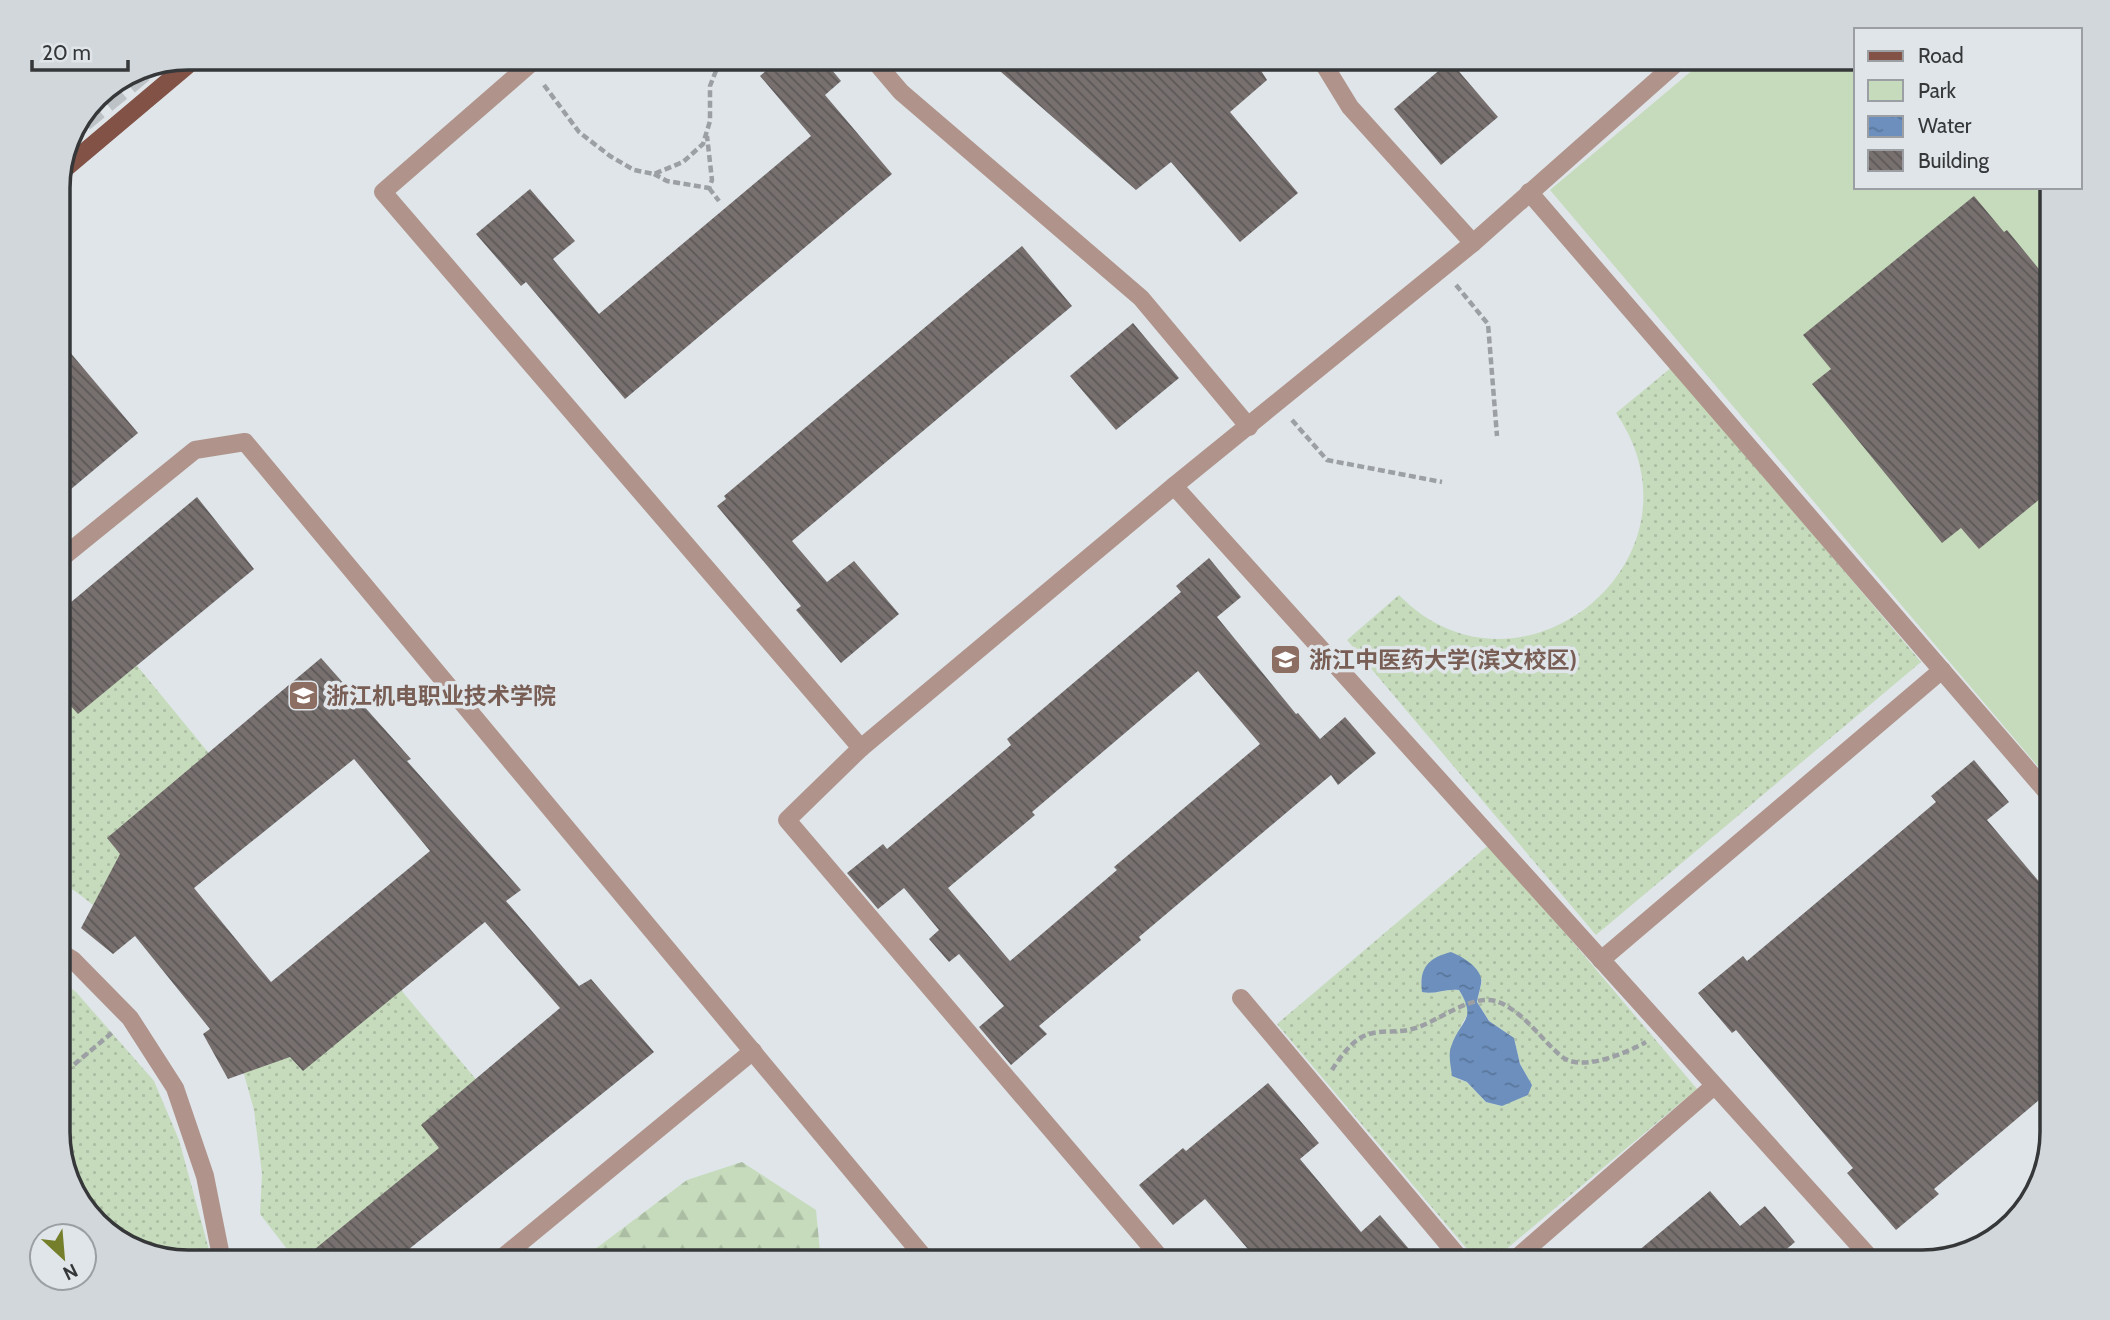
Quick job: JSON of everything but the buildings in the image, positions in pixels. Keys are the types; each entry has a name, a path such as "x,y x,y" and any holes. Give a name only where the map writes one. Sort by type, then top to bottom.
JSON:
{"main road":[{"path":"73,162 181,71"}],"street":[{"path":"523,70 383,192 861,748"},
{"path":"885,70 901,92 1141,298 1249,427"},
{"path":"1327,70 1350,107 1473,243"},
{"path":"1154,1250 788,820 861,748 1174,486 1473,243 1668,70"},
{"path":"1529,192 2040,784"},
{"path":"70,551 195,450 245,442 919,1250"},
{"path":"1174,486 1863,1250"},
{"path":"1601,960 1942,670"},
{"path":"70,958 130,1018 175,1088 205,1176 221,1250"},
{"path":"1241,998 1453,1250"},
{"path":"512,1250 753,1051"},
{"path":"1526,1250 1714,1086"}],"path":[{"path":"539,70 579,132 610,156 634,170 654,174 667,181 709,188 719,201"},
{"path":"654,174 683,162 703,145 710,121 710,86 716,70"},
{"path":"706,136 712,180 709,188"},
{"path":"1442,268 1488,324 1497,436"},
{"path":"1278,403 1327,460 1442,482"},
{"path":"1320,1092 1336,1063 1360,1038 1384,1030 1411,1030 1462,1006 1483,1000 1500,1002 1526,1020 1563,1058 1592,1063 1629,1052 1665,1031"},
{"path":"70,1068 130,1018"}],"green space":[{"path":"1693,70 1854,70 1854,189 2040,189 2040,769 1550,190"},
{"path":"1672,367 1921,662 1596,935 1347,640 1399,595 1447,628 1498,639 1547,630 1590,605 1623,567 1641,520 1640,468 1616,413"},
{"path":"111,634 244,796 106,915 70,889 70,664"},
{"path":"1490,844 1697,1089 1505,1250 1468,1250 1277,1024","holes":["1421,979 1482,981 1477,1002 1489,1021 1514,1038 1520,1064 1532,1085 1502,1106 1486,1102 1467,1082 1458,1079 1456,1040 1468,1010 1459,990 1423,992"]},
{"path":"375,959 505,1114 345,1250 288,1250 260,1214 262,1174 254,1110 239,1056"},
{"path":"70,987 154,1081 179,1140 209,1250 157,1246 129,1234 105,1215 82,1184 76,1170 70,1140"},
{"path":"742,1162 816,1210 820,1250 594,1250 687,1180"}],"water":[{"path":"1451,952 1467,960 1479,973 1481,984 1477,1002 1489,1021 1514,1038 1520,1064 1532,1085 1528,1095 1502,1106 1486,1102 1467,1082 1452,1076 1450,1050 1466,1020 1467,1008 1459,990 1422,992 1421,984 1427,965 1436,957"}],"tunnel":[{"path":"111,100 124,89"}],"place":[{"name":"浙江中医药大学(滨文校区)","path":"1286,660"},
{"name":"浙江机电职业技术学院","path":"303,696"}]}
